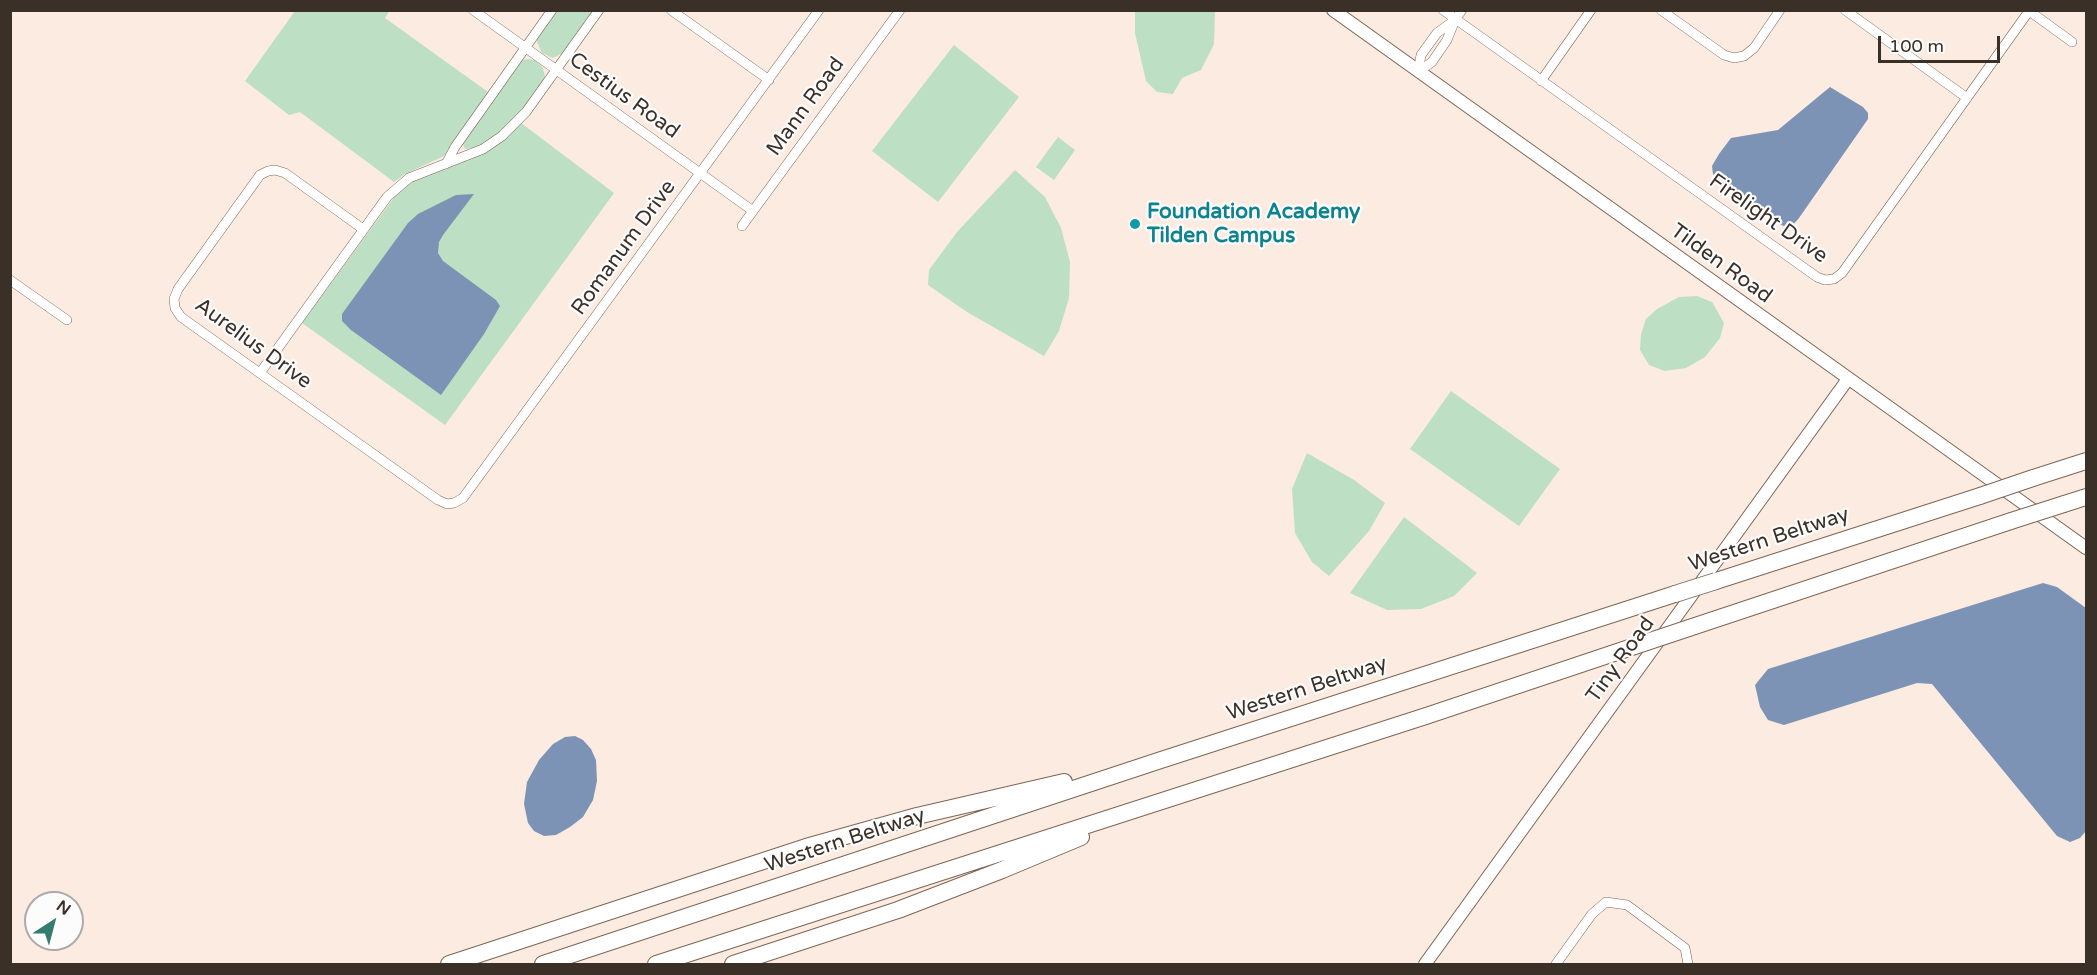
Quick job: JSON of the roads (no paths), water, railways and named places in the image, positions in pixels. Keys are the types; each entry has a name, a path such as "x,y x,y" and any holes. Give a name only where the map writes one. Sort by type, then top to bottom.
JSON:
{"highway":[{"name":"Western Beltway","path":"543,964 1161,760 2086,461"},
{"path":"656,964 1187,793 2086,497"},
{"path":"449,964 806,847 917,816 1161,760"},
{"path":"733,964 898,909 1002,870 1187,793"}],"street":[{"name":"Cestius Road","path":"473,10 753,211"},
{"path":"446,164 454,147 552,10"},
{"path":"260,373 387,197 409,178 483,149 502,136 522,117 599,10"},
{"path":"670,10 769,80"},
{"name":"Romanum Drive","path":"454,503 464,498 819,10"},
{"name":"Mann Road","path":"742,226 900,10"},
{"name":"Tilden Road","path":"1333,10 2086,548"},
{"name":"Firelight Drive","path":"1443,10 1816,277 1826,280 1834,279 1842,273 2028,11"},
{"path":"1418,72 1432,62 1447,40 1462,10"},
{"path":"1541,81 1591,10"},
{"path":"1661,10 1724,55 1734,58 1744,56 1754,48 1780,10"},
{"path":"1845,10 1967,98"},
{"path":"2028,11 2073,42"},
{"path":"1418,72 1421,55 1437,33 1455,20"},
{"path":"1432,40 1442,47"},
{"name":"Aurelius Drive","path":"363,230 285,173 275,170 268,171 260,176 178,289 174,299 175,308 181,317 438,500 447,504 454,503"},
{"path":"10,280 67,320"},
{"name":"Tiny Road","path":"1425,964 1848,379"},
{"path":"1556,964 1592,914 1605,902 1627,905 1685,948 1688,964"}],"water":[{"path":"1830,87 1863,107 1868,113 1868,119 1799,218 1793,225 1786,227 1775,222 1720,180 1713,174 1712,166 1731,138 1778,130"},
{"path":"474,194 443,235 439,242 438,253 443,261 496,300 500,306 484,334 441,395 351,330 342,321 342,314 408,223 418,214 456,195"},
{"path":"2043,583 2057,587 2086,608 2086,831 2080,838 2070,842 2057,836 1932,684 1917,683 1784,725 1768,720 1760,707 1755,685 1768,669"},
{"path":"575,736 583,740 591,749 596,760 597,781 593,800 583,817 570,827 556,835 544,836 534,831 528,823 524,804 527,782 539,760 553,744 565,737"}],"place":[{"name":"Foundation Academy Tilden Campus","path":"1135,224"}]}
